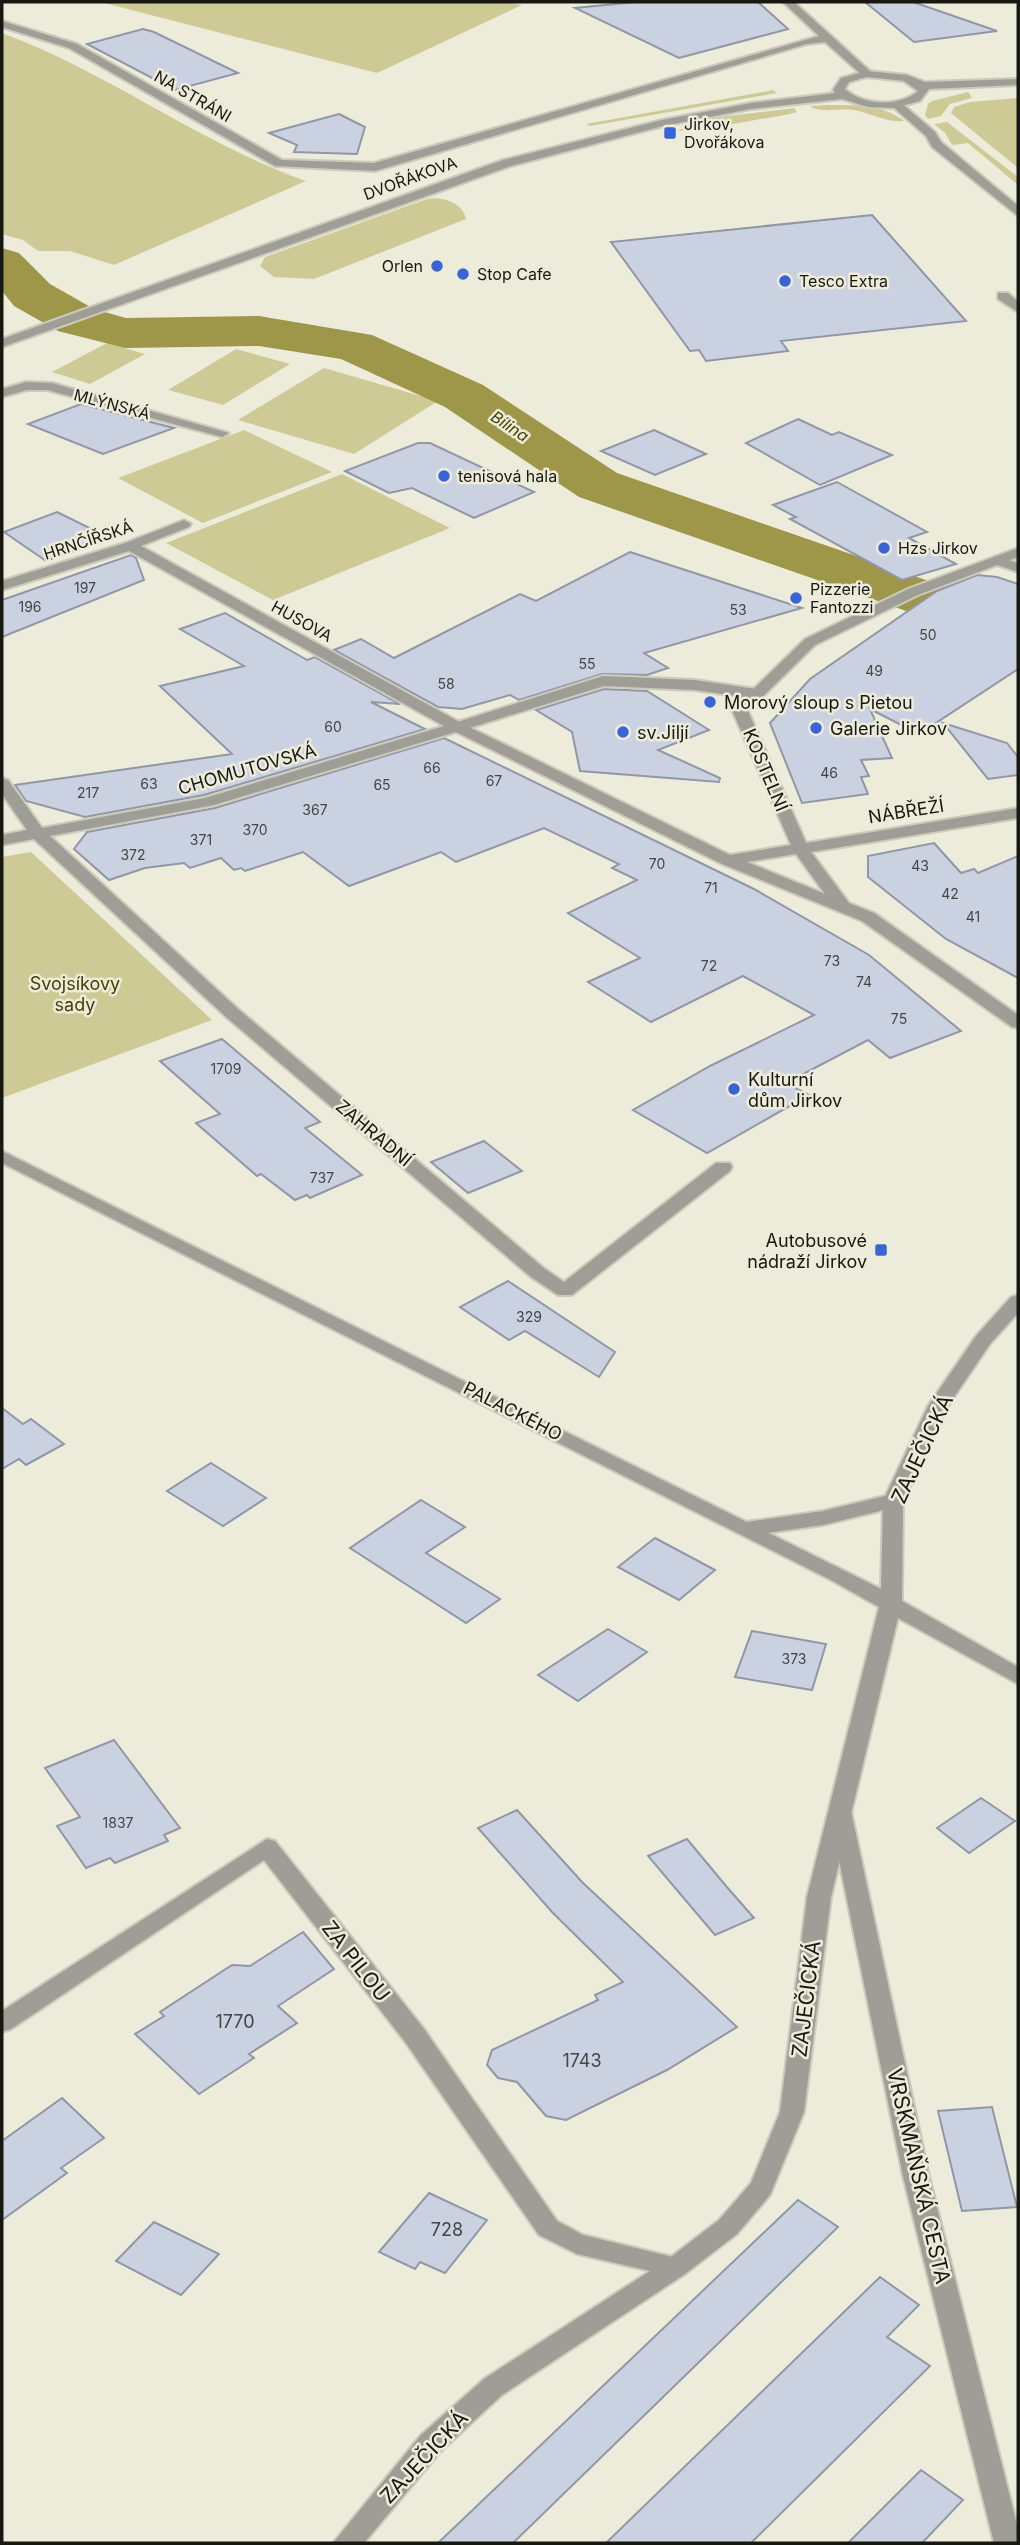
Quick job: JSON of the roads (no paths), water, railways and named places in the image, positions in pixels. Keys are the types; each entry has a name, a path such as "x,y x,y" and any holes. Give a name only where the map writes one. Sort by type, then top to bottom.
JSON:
{"street":[{"path":"788,2 867,74"},
{"name":"NA STRÁNI","path":"2,24 73,46 279,163 375,167 793,44 827,38"},
{"path":"923,86 924,92 920,97 896,104 865,103 843,95 840,85 867,74 907,78 923,86 1018,82"},
{"name":"DVOŘÁKOVA","path":"2,343 507,163 662,123 751,106 843,95"},
{"path":"896,104 931,134 936,144 1018,212"},
{"path":"1003,296 1018,308"},
{"name":"MLÝNSKÁ","path":"2,393 26,386 47,386 222,433"},
{"name":"HRNČÍŘSKÁ","path":"2,586 130,545 184,524"},
{"name":"HUSOVA","path":"130,545 457,727"},
{"name":"KOSTELNÍ","path":"842,905 800,848 740,710 810,642 906,595 1018,552"},
{"path":"996,560 1018,568"},
{"name":"CHOMUTOVSKÁ","path":"2,840 208,802 603,681 695,685 757,694"},
{"name":"KOSTELNÍ","path":"457,727 728,860 868,918 1018,1023"},
{"path":"2,783 38,834"},
{"name":"NÁBŘEŽÍ","path":"728,860 1018,813"},
{"name":"ZAHRADNÍ","path":"38,834 231,1012 538,1273 565,1292 723,1167"},
{"name":"PALACKÉHO","path":"2,1156 891,1602 1018,1677"},
{"name":"ZAJEČICKÁ","path":"347,2543 431,2443 493,2387 676,2267 728,2227 761,2188 792,2112 819,1897 839,1806 891,1602 893,1501 938,1406 983,1340 1018,1301"},
{"path":"746,1529 823,1518 893,1501"},
{"name":"VRSKMAŇSKÁ CESTA","path":"839,1806 916,2176 1008,2543"},
{"name":"ZA PILOU","path":"2,2023 267,1847 415,2036 548,2228 577,2244 676,2267"}],"waterway":[{"name":"Bílina","path":"2,263 32,295 76,320 125,333 259,331 354,346 464,396 598,485 1018,632"}],"place":[{"name":"Jirkov, Dvořákova","path":"670,133"},
{"name":"Orlen","path":"437,266"},
{"name":"Stop Cafe","path":"463,274"},
{"name":"Tesco Extra","path":"785,281"},
{"name":"tenisová hala","path":"444,476"},
{"name":"Hzs Jirkov","path":"884,548"},
{"name":"Pizzerie Fantozzi","path":"796,598"},
{"name":"Morový sloup s Pietou","path":"710,702"},
{"name":"Galerie Jirkov","path":"816,728"},
{"name":"sv.Jiljí","path":"623,732"},
{"name":"Kulturní dům Jirkov","path":"734,1089"},
{"name":"Autobusové nádraží Jirkov","path":"881,1250"}],"park label":[{"name":"Svojsíkovy sady","path":"75,993"}]}
